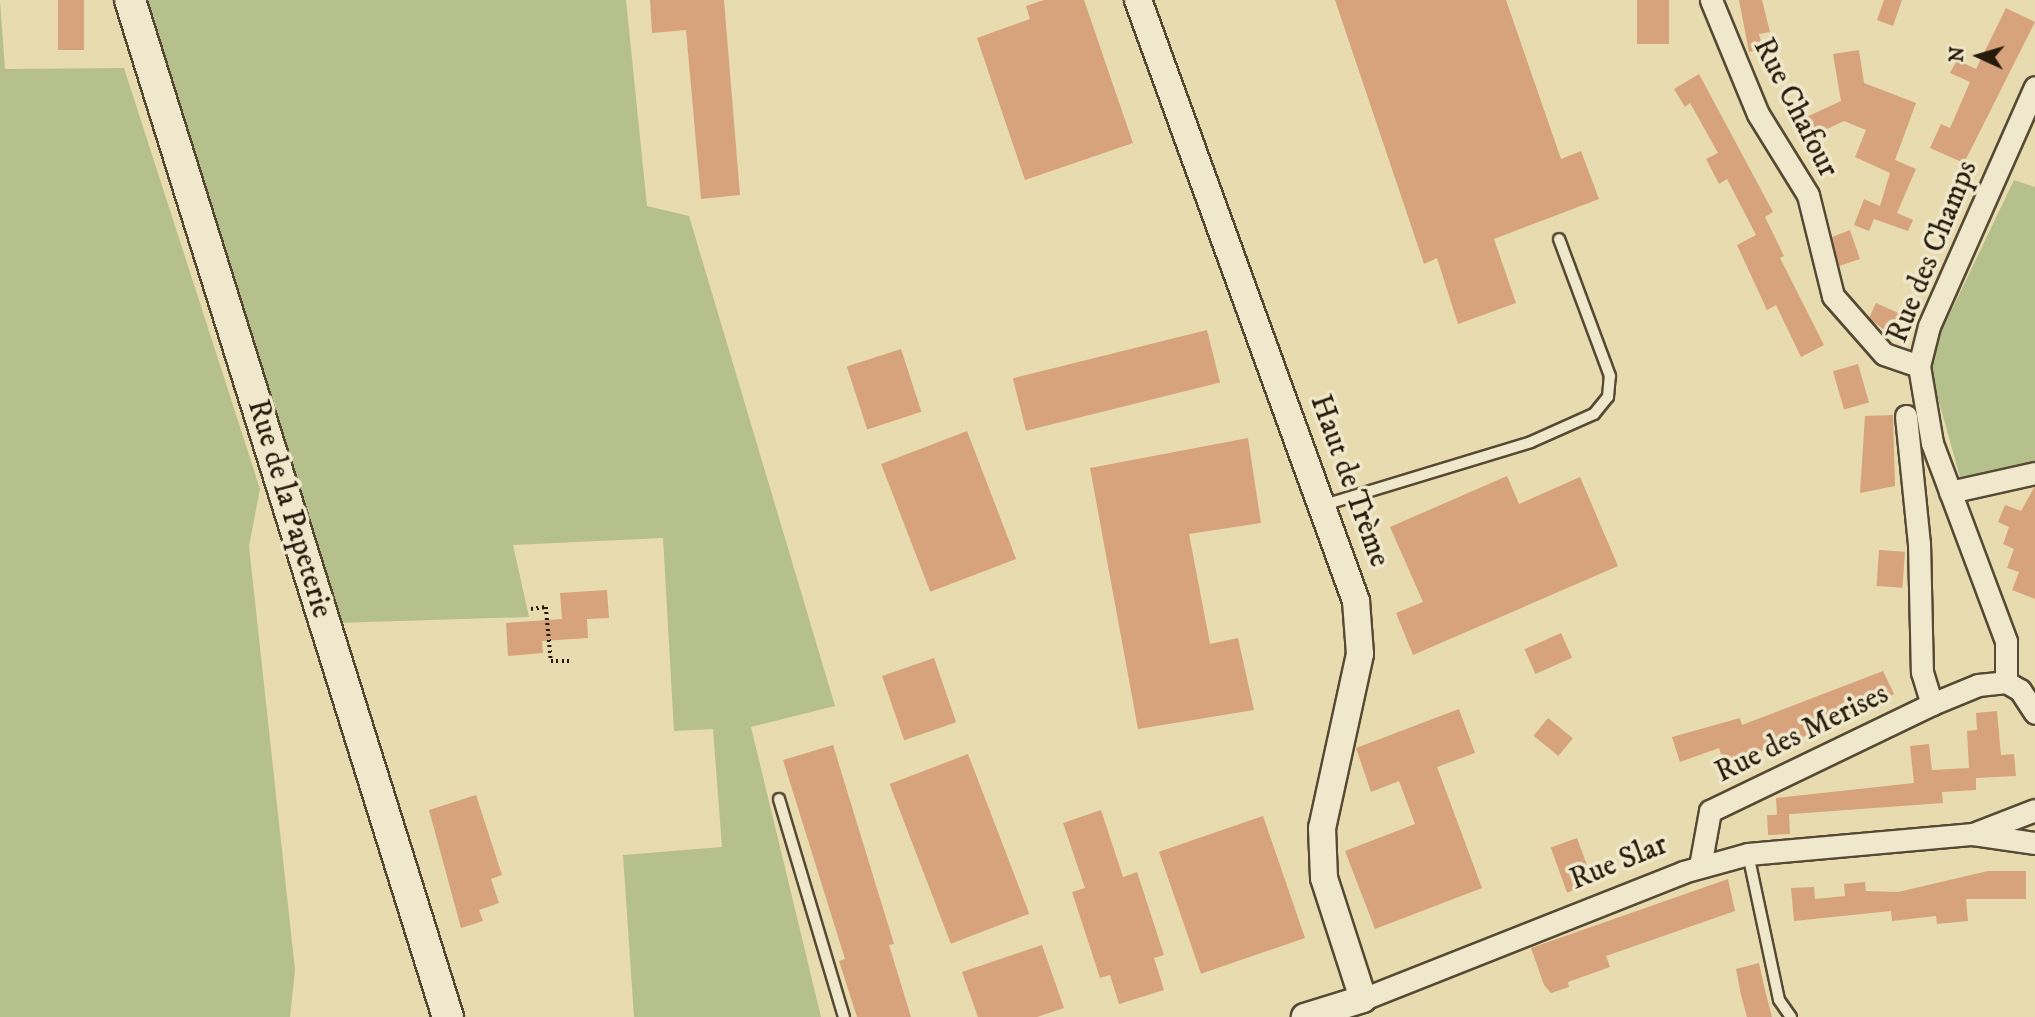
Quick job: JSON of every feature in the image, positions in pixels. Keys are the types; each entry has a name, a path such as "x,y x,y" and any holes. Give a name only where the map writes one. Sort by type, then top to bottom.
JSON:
{"main road":[{"name":"Rue de la Papeterie","path":"130,0 447,1017"}],"street":[{"name":"Haut de Trème","path":"1138,0 1324,505 1356,601 1360,654 1329,783 1322,828 1324,878 1363,999"},
{"name":"Rue Chafour","path":"1711,0 1758,114 1808,194 1833,296 1884,354 1919,366"},
{"name":"Rue des Champs","path":"2006,682 2006,641 1926,421 1919,366 1929,326 2035,87"},
{"path":"1906,416 1919,543 1922,672 1932,704 1978,685 2006,682 2035,713"},
{"path":"1950,492 2035,473"},
{"name":"Rue des Merises","path":"1700,866 1710,811 1932,704"},
{"name":"Rue Slar","path":"1973,834 2035,810"},
{"name":"Rue Slar","path":"1304,1017 1363,999 1700,866 1748,854 1973,834 2035,843"}],"lane":[{"path":"1324,505 1531,442 1594,414 1608,397 1610,376 1559,239"},
{"path":"779,799 844,1017"},
{"path":"1748,854 1779,1000 1791,1017"}],"path":[{"path":"531,609 546,607 551,661 571,661"}],"green space":[{"path":"146,0 626,0 647,206 689,216 835,706 751,727 821,1017 634,1017 623,855 722,847 713,729 674,731 663,538 513,545 529,617 336,623"},
{"path":"0,1 5,69 124,68 260,489 249,546 295,970 290,1017 0,1017"},
{"path":"2014,180 2035,187 2035,464 1970,480 1960,477 1932,377 1934,347"}],"building":[{"path":"58,0 84,0 84,50 58,50"},
{"path":"650,0 724,0 740,195 701,199 686,30 652,33"},
{"path":"1044,0 1084,0 1133,143 1025,180 977,38 1030,19 1026,6"},
{"path":"1335,0 1506,0 1561,159 1581,151 1599,199 1494,239 1516,303 1458,324 1437,258 1424,264"},
{"path":"1637,0 1669,0 1669,44 1637,44"},
{"path":"1739,0 1762,0 1770,32 1759,34 1763,49 1749,52"},
{"path":"1884,0 1902,0 1893,26 1877,20"},
{"path":"2006,8 2035,22 1964,163 1930,148 1941,124 1950,128 1970,82 1950,73 1957,60 1976,69"},
{"path":"1859,50 1864,83 1916,103 1895,160 1916,169 1897,213 1913,220 1908,231 1874,219 1869,231 1854,225 1864,199 1880,206 1890,173 1855,157 1866,130 1844,121 1810,137 1802,119 1841,101 1833,54"},
{"path":"1699,74 1773,212 1765,217 1784,256 1780,258 1824,345 1801,357 1776,305 1767,310 1737,245 1756,235 1727,179 1719,184 1706,159 1718,153 1690,103 1685,107 1674,89"},
{"path":"1850,230 1860,259 1839,266 1832,237"},
{"path":"1876,303 1903,315 1893,337 1869,318"},
{"path":"1207,330 1220,382 1026,431 1013,378"},
{"path":"901,349 921,412 867,429 847,367"},
{"path":"1858,364 1869,402 1844,410 1833,371"},
{"path":"1893,415 1895,486 1860,493 1865,416"},
{"path":"967,431 1016,559 930,592 881,464"},
{"path":"1248,438 1261,523 1189,534 1210,644 1238,638 1254,710 1138,729 1090,468"},
{"path":"1507,476 1519,504 1580,477 1618,566 1413,655 1396,613 1423,602 1390,527"},
{"path":"2035,486 2035,599 2012,590 2019,572 2007,568 2014,549 2003,544 2009,527 1998,522 2005,505 2021,511"},
{"path":"1879,550 1905,552 1902,588 1876,586"},
{"path":"607,590 609,618 587,619 588,638 542,641 543,653 508,656 506,623 562,619 560,593"},
{"path":"1561,633 1572,658 1535,674 1524,649"},
{"path":"934,658 956,722 904,740 882,676"},
{"path":"1883,671 1894,694 1838,725 1724,764 1719,748 1680,762 1672,737 1740,718 1742,725"},
{"path":"1459,709 1475,753 1437,767 1482,888 1375,929 1345,851 1415,824 1399,781 1371,792 1356,748"},
{"path":"1997,711 2001,755 2014,754 2016,776 1976,778 1976,790 1942,792 1943,803 1777,815 1776,798 1914,783 1910,746 1929,744 1932,770 1969,768 1967,731 1977,730 1976,713"},
{"path":"1548,718 1573,738 1558,756 1534,736"},
{"path":"833,745 894,944 889,945 911,1017 857,1017 839,961 845,959 783,760"},
{"path":"968,754 1029,914 951,944 890,784"},
{"path":"476,795 502,875 491,879 499,903 479,910 483,921 461,928 429,810"},
{"path":"1101,810 1123,877 1137,872 1164,955 1154,958 1164,990 1119,1004 1110,975 1100,978 1072,892 1085,888 1063,823"},
{"path":"1789,814 1790,834 1768,835 1767,815"},
{"path":"1263,816 1305,938 1201,974 1159,852"},
{"path":"1577,838 1593,883 1567,893 1551,848"},
{"path":"1988,871 2026,871 2026,899 1966,899 1968,921 1937,924 1936,916 1892,921 1891,911 1794,921 1791,888 1814,887 1815,899 1845,896 1844,884 1865,882 1866,891 1898,892"},
{"path":"1728,879 1735,911 1606,956 1610,967 1568,982 1569,987 1551,993 1544,985 1531,948"},
{"path":"1042,945 1064,1008 1037,1017 978,1017 962,972"},
{"path":"1759,963 1772,1017 1747,1017 1741,995 1736,969"}]}
